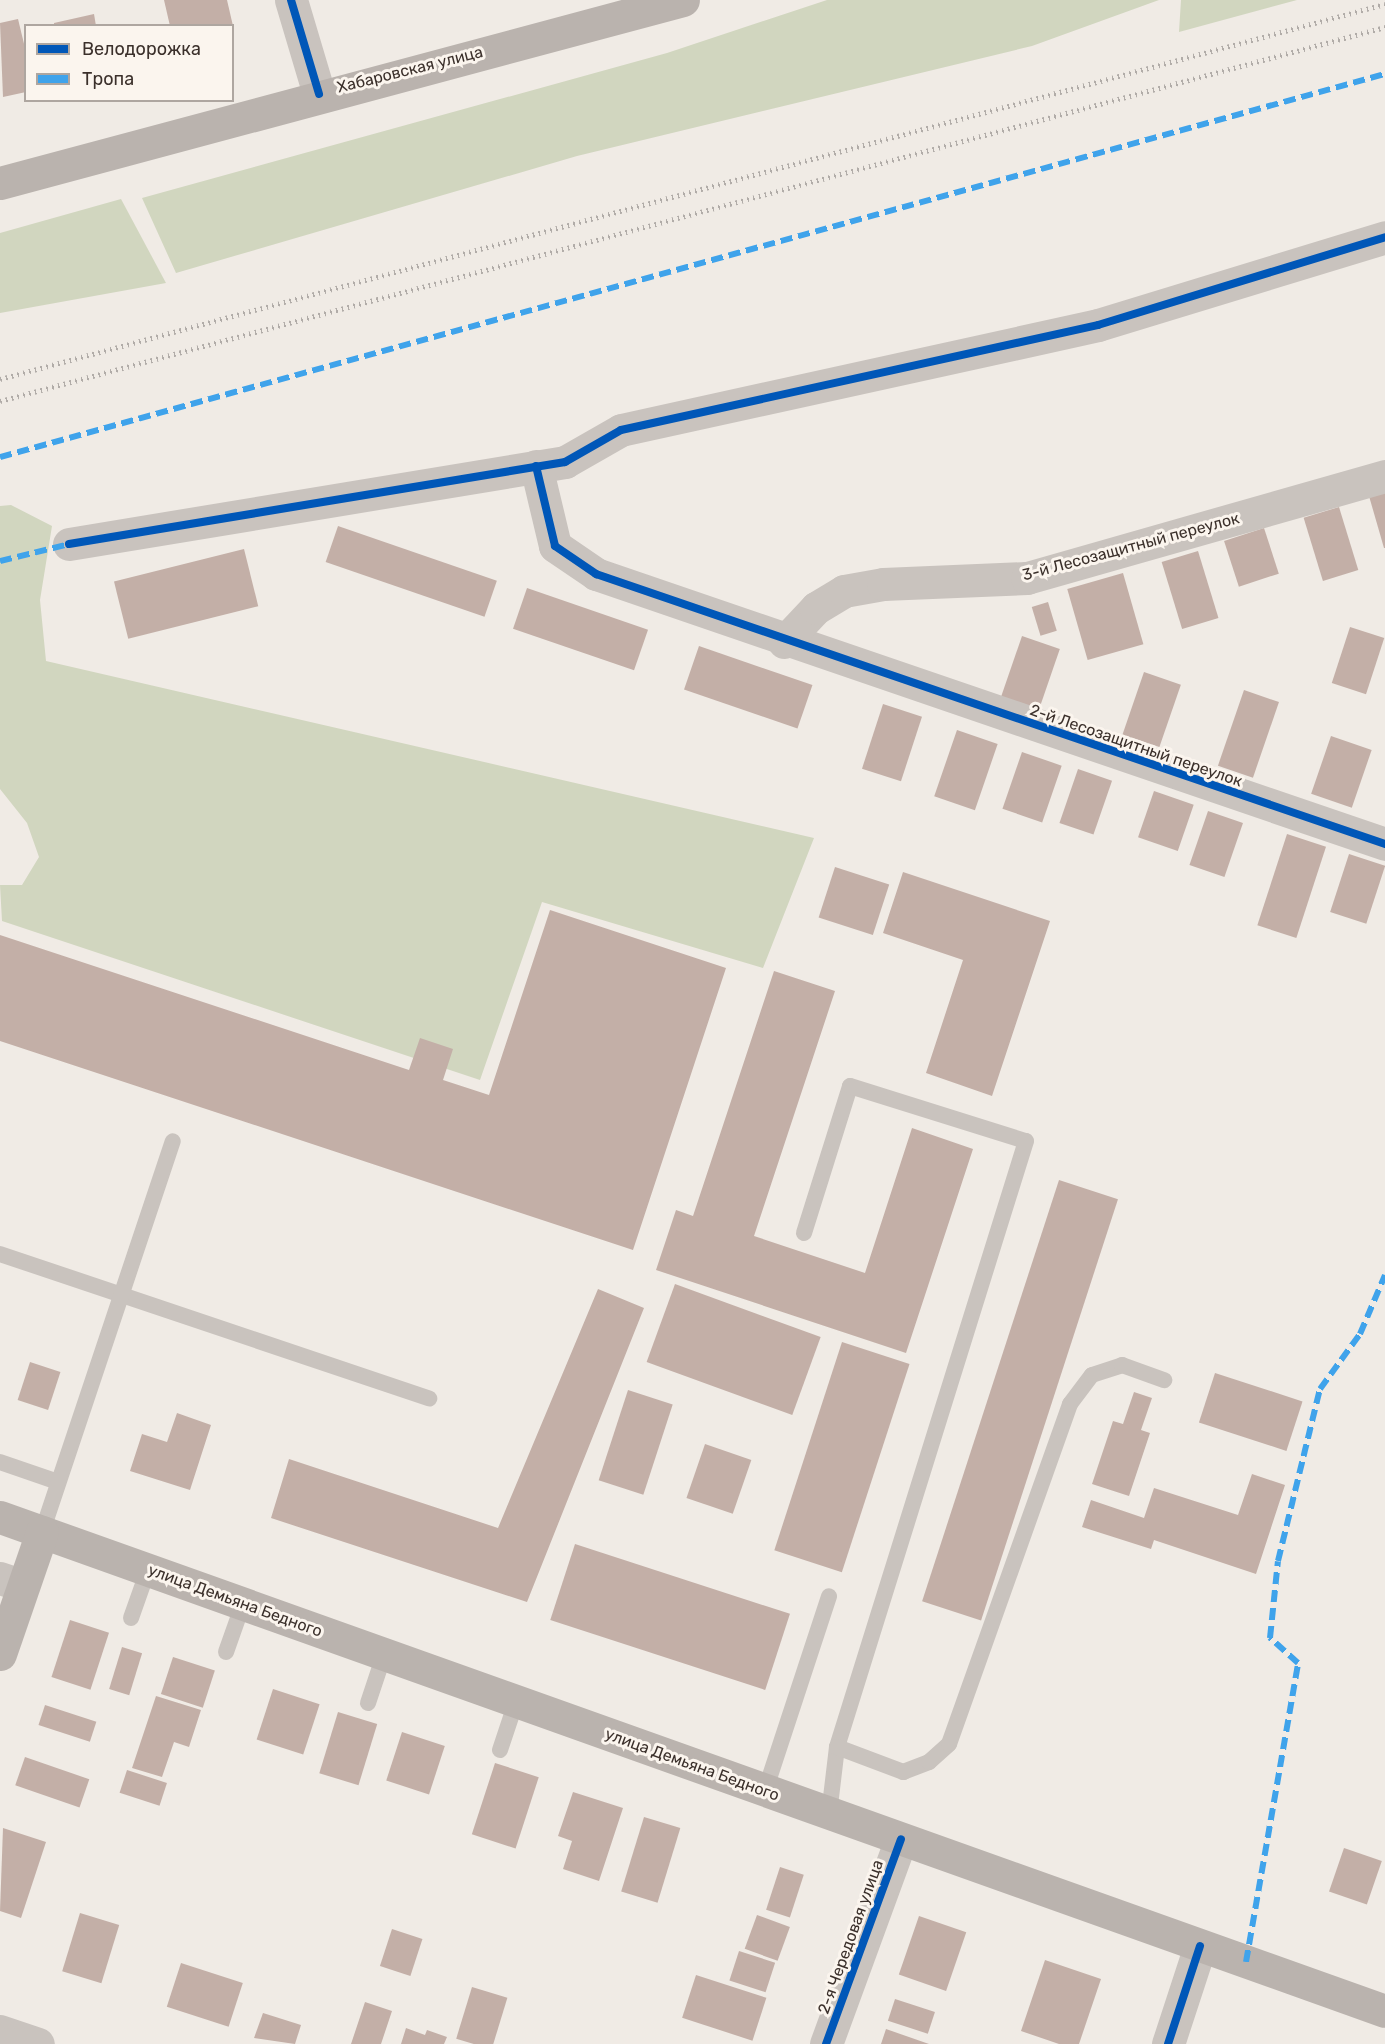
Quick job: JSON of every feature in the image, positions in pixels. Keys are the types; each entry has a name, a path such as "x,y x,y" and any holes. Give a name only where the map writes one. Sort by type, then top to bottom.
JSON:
{"main road":[{"name":"Хабаровская улица","path":"0,183 319,94 683,0"},
{"name":"улица Демьяна Бедного","path":"0,1517 1385,2011"},
{"path":"1,1649 12,1582 42,1532"}],"street":[{"path":"291,0 319,94"},
{"path":"69,544 565,462 621,430 1098,325 1385,237"},
{"name":"2-й Лесозащитный переулок","path":"536,466 555,546 596,574 784,642 1385,844"},
{"name":"3-й Лесозащитный переулок","path":"784,642 816,608 844,591 883,584 1027,578 1385,476"},
{"name":"2-я Чередовая улица","path":"826,2044 901,1839"},
{"path":"1168,2044 1200,1946"},
{"path":"0,2031 38,2044"}],"lane":[{"path":"804,1233 850,1086 1026,1141 837,1748 828,1814"},
{"path":"42,1532 173,1140"},
{"path":"0,1254 429,1398"},
{"path":"837,1748 903,1772 929,1762 949,1744 1070,1404 1092,1375 1122,1365 1164,1380"},
{"path":"0,1462 58,1482"},
{"path":"131,1618 148,1570"},
{"path":"765,1791 829,1596"},
{"path":"226,1652 243,1604"},
{"path":"368,1703 384,1655"},
{"path":"500,1750 516,1702"}],"green space":[{"path":"827,0 1159,0 1032,46 577,156 176,273 142,198 667,53"},
{"path":"1181,0 1297,0 1179,32"},
{"path":"121,199 166,283 0,313 0,233"},
{"path":"11,505 52,526 40,600 46,661 814,838 763,968 542,902 480,1080 2,921 0,885 22,885 39,857 27,823 0,789 0,506"}],"building":[{"path":"164,0 227,0 233,24 170,24"},
{"path":"94,14 96,24 54,24"},
{"path":"18,19 24,44 24,92 3,97 0,23"},
{"path":"1385,491 1385,548 1384,548 1369,496"},
{"path":"1339,507 1358,570 1323,581 1304,518"},
{"path":"338,526 497,581 484,617 326,562"},
{"path":"1264,528 1279,574 1239,587 1224,541"},
{"path":"244,549 258,606 128,639 114,581"},
{"path":"1198,551 1218,618 1182,629 1162,562"},
{"path":"1123,573 1143,644 1088,660 1067,589"},
{"path":"527,588 648,630 634,670 513,629"},
{"path":"1048,602 1057,631 1041,636 1032,607"},
{"path":"1350,627 1384,638 1366,694 1332,683"},
{"path":"1022,636 1060,649 1039,710 1001,697"},
{"path":"699,646 812,685 797,729 684,689"},
{"path":"1144,672 1181,685 1159,747 1123,734"},
{"path":"1244,690 1279,702 1253,778 1218,766"},
{"path":"883,704 922,717 901,781 862,769"},
{"path":"957,730 998,744 975,810 934,796"},
{"path":"1331,736 1372,750 1352,808 1311,794"},
{"path":"1022,752 1062,766 1042,822 1002,809"},
{"path":"1078,769 1112,781 1093,835 1059,823"},
{"path":"1154,791 1194,805 1178,851 1138,837"},
{"path":"1208,811 1243,823 1224,877 1189,865"},
{"path":"1287,834 1326,847 1296,938 1257,925"},
{"path":"1349,854 1385,866 1366,924 1330,912"},
{"path":"835,867 889,885 873,935 819,917"},
{"path":"903,872 1050,921 992,1096 926,1073 963,960 883,933"},
{"path":"550,910 726,968 633,1250 0,1041 0,935 409,1070 420,1038 453,1049 443,1080 489,1095"},
{"path":"774,971 835,991 754,1236 865,1273 912,1128 973,1149 906,1353 656,1270 676,1210 693,1216"},
{"path":"1059,1180 1118,1199 981,1620 922,1601"},
{"path":"675,1284 821,1337 792,1415 647,1362"},
{"path":"598,1289 644,1308 527,1602 271,1518 289,1459 498,1528"},
{"path":"842,1342 910,1364 842,1572 774,1550"},
{"path":"30,1362 60,1372 48,1410 18,1400"},
{"path":"1215,1373 1302,1401 1286,1451 1199,1422"},
{"path":"628,1390 673,1405 643,1495 599,1480"},
{"path":"1134,1392 1152,1398 1141,1430 1150,1433 1129,1496 1092,1484 1113,1421 1123,1424"},
{"path":"177,1413 211,1425 190,1490 130,1471 142,1434 167,1442"},
{"path":"705,1444 751,1460 733,1514 686,1498"},
{"path":"1252,1474 1285,1485 1256,1574 1154,1540 1151,1549 1082,1527 1091,1500 1144,1518 1154,1488 1238,1515"},
{"path":"575,1544 790,1614 765,1690 550,1620"},
{"path":"70,1620 109,1633 90,1690 51,1677"},
{"path":"122,1647 142,1653 129,1695 109,1689"},
{"path":"173,1657 215,1671 203,1708 161,1694"},
{"path":"273,1689 320,1704 303,1755 257,1739"},
{"path":"156,1696 201,1710 189,1747 174,1742 162,1777 132,1768"},
{"path":"45,1705 96,1722 90,1742 39,1725"},
{"path":"338,1712 377,1724 358,1785 319,1773"},
{"path":"402,1732 445,1746 429,1794 386,1781"},
{"path":"25,1757 89,1779 80,1808 15,1785"},
{"path":"495,1763 539,1777 516,1849 472,1834"},
{"path":"127,1770 167,1783 160,1806 120,1793"},
{"path":"573,1792 623,1808 599,1881 563,1869 572,1841 558,1836"},
{"path":"644,1817 680,1828 658,1903 621,1892"},
{"path":"3,1828 46,1842 21,1918 0,1911"},
{"path":"1344,1848 1382,1861 1367,1905 1329,1891"},
{"path":"780,1867 804,1875 790,1918 766,1910"},
{"path":"80,1913 119,1925 101,1983 62,1971"},
{"path":"757,1915 790,1927 778,1961 745,1949"},
{"path":"919,1916 966,1932 946,1991 899,1975"},
{"path":"392,1929 422,1939 410,1976 380,1966"},
{"path":"739,1951 775,1963 766,1992 729,1980"},
{"path":"1045,1960 1101,1979 1079,2044 1059,2044 1021,2031"},
{"path":"181,1963 243,1983 229,2027 167,2007"},
{"path":"696,1975 766,1998 752,2041 682,2018"},
{"path":"472,1987 507,1998 493,2044 474,2044 456,2039"},
{"path":"895,1999 935,2012 928,2034 888,2021"},
{"path":"365,2002 392,2011 381,2044 351,2044"},
{"path":"263,2013 301,2025 295,2044 254,2038"},
{"path":"406,2028 425,2035 427,2030 447,2037 444,2044 401,2044"},
{"path":"886,2029 929,2044 881,2044"}],"railway":[{"path":"0,379 1385,4"},
{"path":"0,401 1385,27"}],"marked path":[{"path":"0,457 1385,74"},
{"path":"0,561 69,544"},
{"path":"1246,1962 1298,1663 1270,1638 1278,1561 1320,1389 1360,1334 1385,1275"}],"cycle path":[{"path":"291,0 319,94"},
{"path":"69,544 565,462 621,430 1098,325 1385,237"},
{"path":"536,466 555,546 596,574 1385,844"},
{"path":"826,2044 901,1839"},
{"path":"1168,2044 1200,1946"}]}
